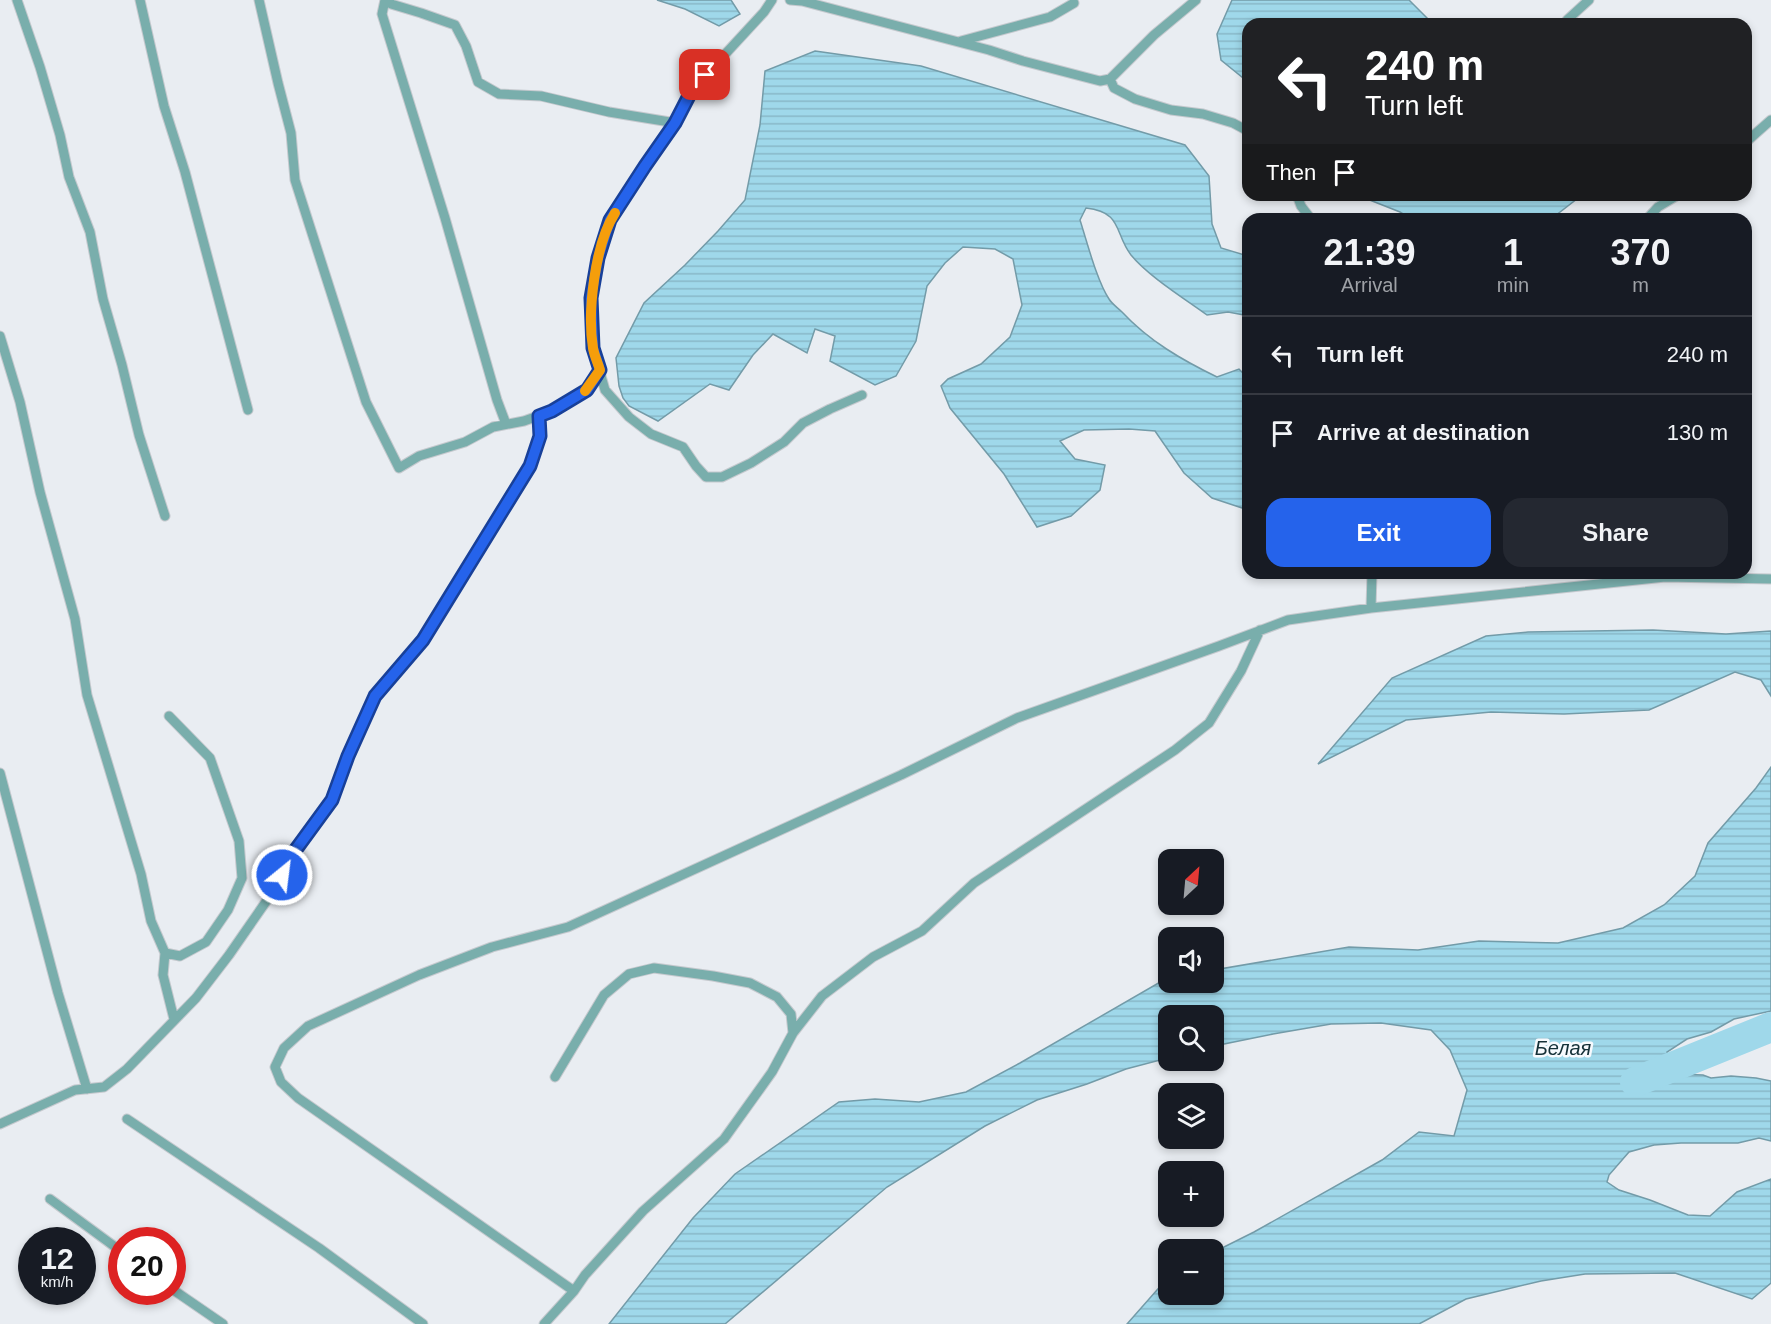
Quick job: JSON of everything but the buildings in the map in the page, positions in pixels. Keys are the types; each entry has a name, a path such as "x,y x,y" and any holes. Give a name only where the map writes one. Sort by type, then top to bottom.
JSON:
{"lane":[{"path":"17,0 60,135 69,177 90,232 103,298 139,435 165,516"},
{"path":"140,0 164,106 248,410"},
{"path":"259,0 291,133 295,180 366,402 399,468 419,456 465,442 493,427 552,411 587,390 600,370"},
{"path":"506,424 382,14 387,0 391,4 454,25 466,46 478,81 499,94 541,96 609,112 675,123"},
{"path":"771,0 764,12 692,90 675,123 610,220 598,258 591,298 593,348 605,390 628,417 651,434 683,447 706,477 722,477 752,462 784,442 803,423 862,395"},
{"path":"790,0 802,1 1100,81 1110,80 1154,35 1196,0"},
{"path":"1569,18 1589,0"},
{"path":"958,42 1050,17 1074,3"},
{"path":"1110,80 1114,88 1135,99 1171,110 1203,114 1242,128"},
{"path":"1752,137 1771,120"},
{"path":"1652,213 1668,201"},
{"path":"0,336 20,402 40,492 75,619 87,694 141,874 151,921 165,953 163,975 174,1019"},
{"path":"0,1124 75,1090 104,1087 127,1068 196,998 230,955 272,893 294,852 332,800 348,756 375,696 423,640 530,466 540,436 539,416"},
{"path":"1371,608 1372,579"},
{"path":"574,1291 297,1098 281,1083 274,1067 284,1048 308,1026 349,1006 492,946 568,927 901,775 1017,718 1288,620 1371,608 1646,579"},
{"path":"1752,579 1771,579"},
{"path":"544,1324 643,1211 724,1139 772,1072 793,1033 822,996 873,957 922,931 974,883 1175,750 1209,723 1241,671 1260,630"},
{"path":"165,953 180,956 206,942 228,910 242,878 239,841 210,759 170,716"},
{"path":"0,773 58,993 87,1089"},
{"path":"555,1077 604,995 629,974 654,968 750,983 777,997 791,1014 793,1033"},
{"path":"127,1119 319,1248 423,1324"},
{"path":"50,1198 108,1242"},
{"path":"186,1299 223,1324"}],"water":[{"path":"657,0 731,0 740,14 719,26 685,9"},
{"path":"1232,0 1409,0 1427,18 1242,18 1242,77 1221,60 1217,34"},
{"path":"815,51 921,66 1185,145 1209,176 1212,224 1221,248 1242,254 1242,315 1228,312 1207,315 1157,279 1131,255 1116,225 1106,214 1086,208 1080,220 1100,282 1112,303 1132,322 1166,349 1217,377 1239,369 1242,372 1242,508 1212,498 1184,473 1155,431 1084,430 1060,441 1075,459 1105,465 1100,490 1071,516 1037,527 1004,474 950,408 941,386 948,379 981,364 1010,337 1022,305 1013,259 995,249 963,247 945,263 927,286 916,341 896,376 875,385 830,361 835,336 815,329 807,353 773,334 753,355 729,390 710,384 658,421 629,406 619,386 616,358 644,303 685,265 745,200 760,125 765,71"},
{"path":"1372,201 1574,201 1559,213 1400,212"},
{"path":"1653,630 1726,634 1771,631 1771,696 1761,680 1735,672 1649,710 1564,714 1491,712 1406,720 1318,764 1392,678 1486,636 1528,632"},
{"name":"Белая","path":"1771,767 1771,1011 1734,1019 1711,1032 1687,1039 1667,1052 1676,1074 1703,1075 1711,1078 1731,1076 1771,1081 1771,1141 1759,1138 1738,1143 1654,1145 1629,1152 1609,1175 1607,1182 1619,1190 1688,1215 1710,1216 1737,1192 1771,1179 1771,1283 1752,1299 1675,1273 1585,1274 1541,1281 1466,1299 1419,1324 1127,1324 1158,1289 1158,1305 1224,1305 1224,1247 1382,1160 1419,1132 1454,1136 1467,1090 1450,1050 1431,1030 1381,1023 1331,1024 1224,1044 1224,1005 1158,1005 1158,1061 1126,1069 1037,1100 985,1126 887,1187 725,1324 609,1324 693,1218 735,1174 839,1102 875,1099 919,1102 966,1092 1158,983 1158,993 1224,993 1224,968 1349,947 1418,950 1479,941 1558,943 1623,928 1664,905 1695,876 1708,843 1756,788"}],"waterway":[{"name":"Белая","path":"1635,1082 1771,1027"}],"slow traffic":[{"path":"585,391 600,370 593,348 591,298 598,258 610,220 615,213"}],"route":[{"path":"282,875 294,852 332,800 348,756 375,696 423,640 530,466 540,436 539,416 587,390 600,370 593,348 591,298 598,258 610,220 675,123 692,90 705,75"}]}
